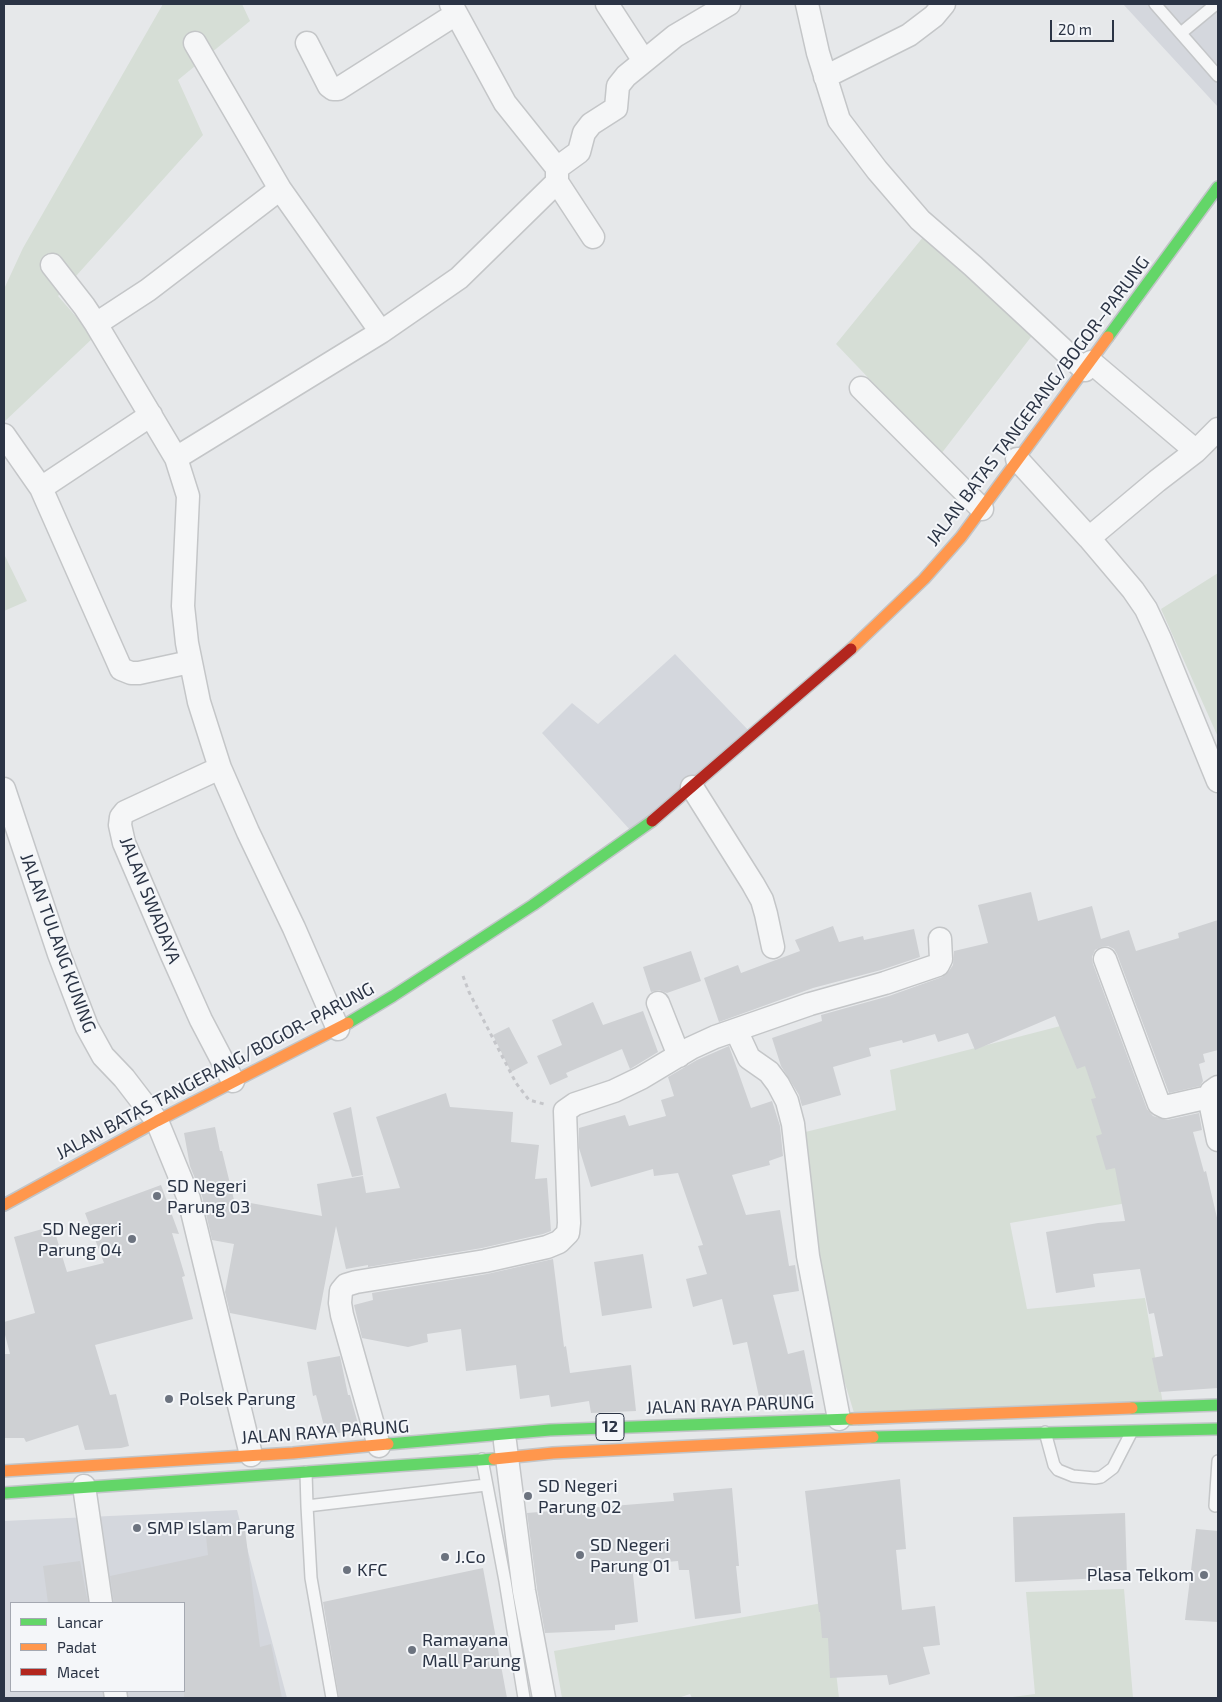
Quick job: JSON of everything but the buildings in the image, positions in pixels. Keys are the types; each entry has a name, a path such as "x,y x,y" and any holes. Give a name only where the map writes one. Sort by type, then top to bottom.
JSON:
{"main road":[{"name":"JALAN BATAS TANGERANG/BOGOR–PARUNG","path":"4,1205 156,1121 338,1029 393,996 533,905 660,815 844,656 924,579 961,537 982,509 1218,187"},
{"name":"JALAN RAYA PARUNG","path":"4,1471 379,1446 550,1430 1218,1405"},
{"name":"12","path":"4,1492 563,1453 846,1438 1218,1429"},
{"path":"21,1470 21,1492"}],"street":[{"path":"607,4 644,61"},
{"path":"176,458 381,332 459,278 579,152 584,133 591,124 616,108 618,86 621,82 676,36 729,4"},
{"path":"807,4 825,77 839,120 877,170 920,220 1088,366 1196,451"},
{"path":"825,77 909,34 934,16 944,4"},
{"path":"307,43 329,86 338,89 453,9 505,103 557,175 593,237"},
{"path":"195,43 280,189 381,332"},
{"path":"96,324 148,290 280,189"},
{"path":"52,265 96,324 176,458 188,496 183,606 186,643 199,702 220,768 294,928 338,1029"},
{"path":"861,388 982,509"},
{"path":"41,488 151,415"},
{"path":"1089,538 1196,451 1218,429"},
{"path":"4,435 41,488 121,669 131,673 138,673 190,662"},
{"path":"1017,459 1134,590 1146,609 1214,758 1218,781"},
{"name":"JALAN SWADAYA","path":"220,768 125,812 121,817 120,825 124,843 200,1020 233,1081"},
{"path":"692,787 762,900 773,947"},
{"name":"JALAN TULANG KUNING","path":"4,789 87,1027 103,1056 124,1078 156,1121 189,1199 252,1455"},
{"path":"379,1446 342,1315 341,1291 346,1285 485,1261 547,1247 558,1242 568,1233 569,1223 565,1111 575,1104 614,1091 641,1078 715,1037 810,1004 885,983 938,965 942,954 940,938"},
{"path":"1105,959 1159,1104 1165,1107 1214,1092 1218,1140"},
{"path":"658,1003 679,1056"},
{"path":"736,1030 750,1058 769,1072 787,1101 793,1124 808,1256 839,1419"},
{"path":"504,1434 524,1591 544,1698"},
{"path":"84,1486 101,1602"}],"lane":[{"path":"1155,4 1218,76"},
{"path":"1181,33 1216,4"},
{"path":"1045,1432 1054,1465 1058,1470 1073,1476 1095,1478 1101,1477 1112,1468 1132,1432"},
{"path":"478,1437 505,1581 524,1698"},
{"path":"1215,1506 1218,1461"},
{"path":"306,1472 306,1506 311,1578 332,1698"},
{"path":"306,1506 486,1485"}],"path":[{"path":"456,954 469,992 522,1092 529,1100 565,1111"}],"shaded area":[{"path":"163,4 242,4 250,21 178,80 203,135 58,296 94,337 4,422 4,289 23,248"},
{"path":"1123,4 1218,4 1218,107"},
{"path":"937,220 1041,324 941,454 836,344"},
{"path":"4,554 27,601 4,611"},
{"path":"1218,573 1218,737 1161,609"},
{"path":"675,654 751,733 631,831 542,733 572,703 598,724"},
{"path":"1076,1022 1127,1203 1010,1223 1027,1309 1145,1298 1164,1410 858,1426 824,1314 797,1134 896,1110 890,1070"},
{"path":"237,1510 287,1698 4,1698 4,1521"},
{"path":"1124,1589 1133,1698 1005,1698 1035,1694 1026,1592"},
{"path":"828,1602 839,1698 692,1698 690,1694 678,1698 562,1698 554,1651"}],"traffic: fast":[{"path":"1108,337 1218,187"},
{"path":"348,1023 533,905 652,821"},
{"path":"1132,1408 1218,1405"},
{"path":"388,1444 550,1430 851,1419"},
{"path":"873,1437 1218,1429"},
{"path":"4,1493 494,1459"}],"traffic: slow":[{"path":"851,649 924,579 961,537 1108,337"},
{"path":"4,1205 157,1121 348,1023"},
{"path":"851,1419 1132,1408"},
{"path":"494,1459 553,1453 873,1437"},
{"path":"4,1471 293,1453 388,1444"}],"traffic: jam":[{"path":"652,821 851,649"}],"place":[{"name":"SD Negeri Parung 03","path":"157,1196"},
{"name":"SD Negeri Parung 04","path":"132,1239"},
{"name":"Polsek Parung","path":"169,1399"},
{"name":"SD Negeri Parung 02","path":"528,1496"},
{"name":"SMP Islam Parung","path":"137,1528"},
{"name":"SD Negeri Parung 01","path":"580,1555"},
{"name":"J.Co","path":"445,1557"},
{"name":"KFC","path":"347,1570"},
{"name":"Plasa Telkom","path":"1204,1575"},
{"name":"Ramayana Mall Parung","path":"412,1650"}]}
